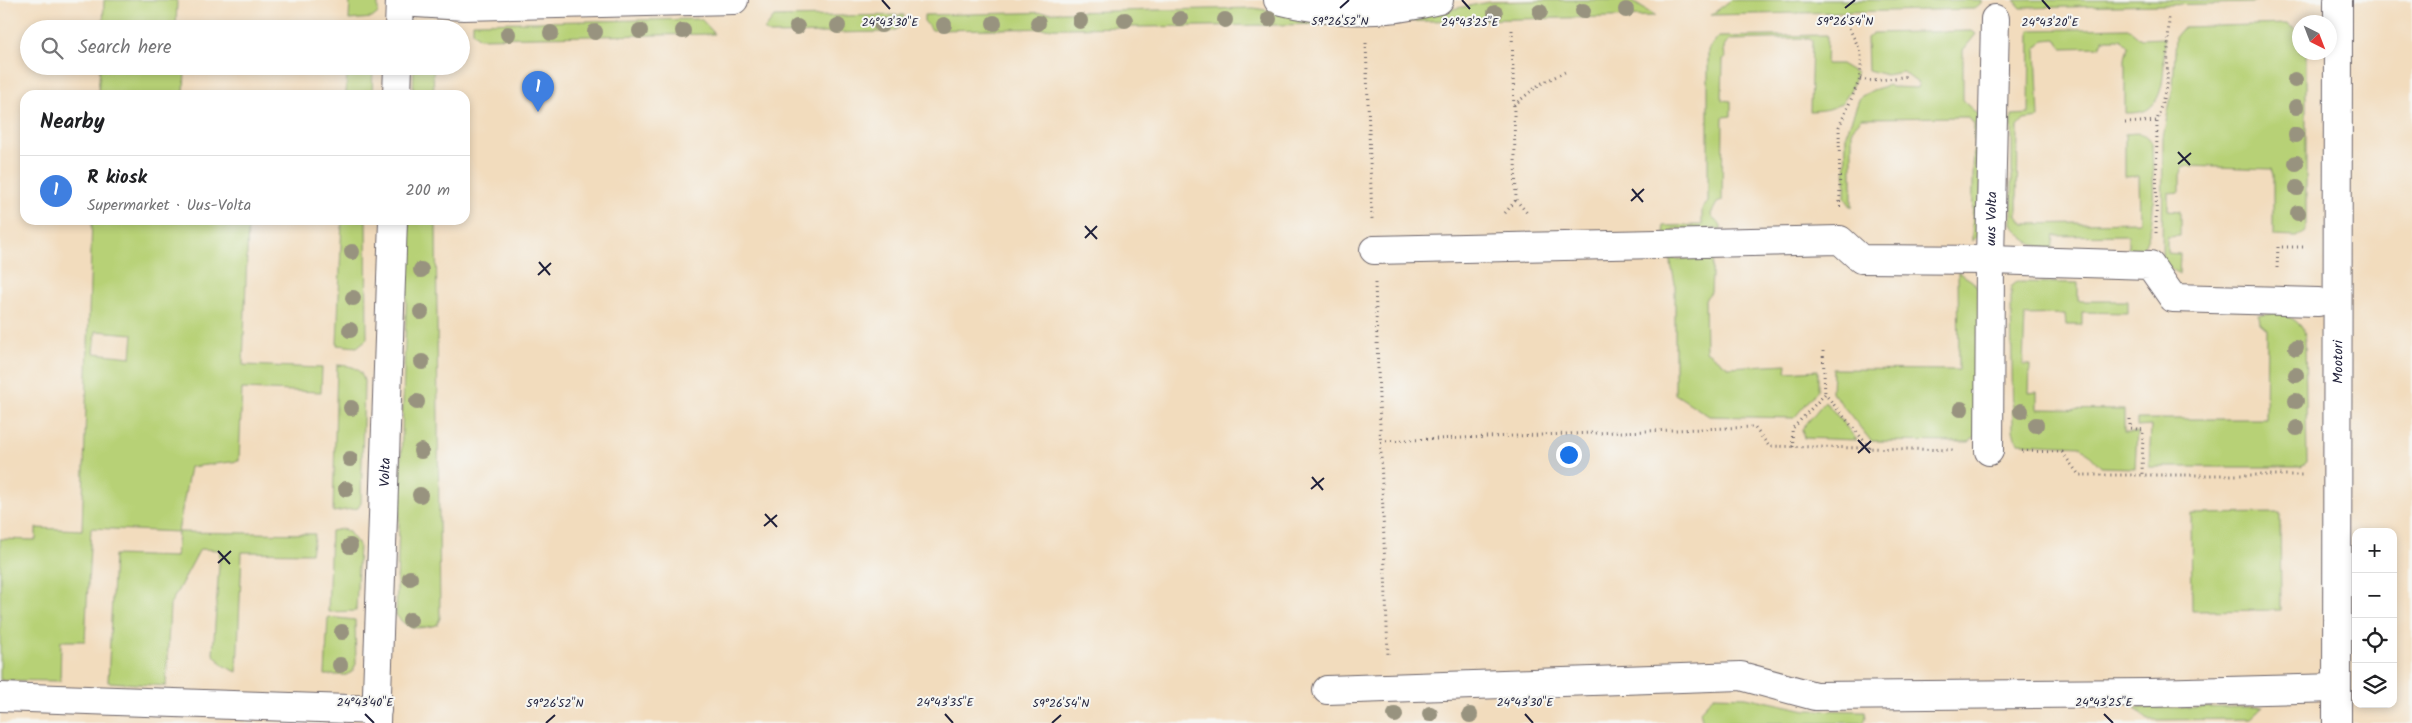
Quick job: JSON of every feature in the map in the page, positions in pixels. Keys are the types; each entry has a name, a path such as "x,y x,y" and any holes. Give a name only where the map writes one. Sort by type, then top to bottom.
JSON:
{"street":[{"path":"399,10 464,6 734,0"},
{"path":"1278,0 1332,11 1379,11 1438,0"},
{"name":"Mootori","path":"2336,723 2338,0"},
{"name":"uus Volta","path":"1840,240 1861,259 1990,260 1996,19"},
{"path":"397,90 398,75"},
{"name":"Volta","path":"377,716 393,225"},
{"path":"1374,250 1840,240"},
{"path":"1989,451 1990,260 2150,265 2172,298 2318,302"},
{"path":"1327,690 1741,676 1815,696 2149,693 2337,688"},
{"path":"0,696 208,714 377,716"}],"path":[{"path":"2150,265 2156,242 2158,121 2167,84 2170,15"},
{"path":"1840,240 1839,127 1860,80 1861,52 1846,22"},
{"path":"1512,30 1516,200 1557,246"},
{"path":"1514,105 1540,84 1566,71"},
{"path":"1860,80 1873,81 1909,76"},
{"path":"2125,123 2158,121"},
{"path":"2276,301 2278,247 2310,246"},
{"path":"1824,351 1825,394 1870,448"},
{"path":"1792,447 1792,429 1825,394"},
{"path":"2130,418 2130,428 2143,430 2142,475"},
{"path":"1389,687 1380,440 1698,428"}],"green space":[{"path":"104,0 177,0 176,20 103,20"},
{"path":"350,0 378,0 378,13 372,18 349,20"},
{"path":"1630,0 1655,16 1381,22 1490,2"},
{"path":"1731,0 1981,0 1981,3 1974,9 1711,15"},
{"path":"2014,0 2256,0 2253,3 2021,8"},
{"path":"1254,8 1341,24 932,30 924,21 924,15"},
{"path":"904,15 900,26 896,30 889,32 769,34 764,30 774,17"},
{"path":"701,19 715,34 479,38 473,32 473,23"},
{"path":"2287,24 2292,27 2292,60 2306,60 2306,231 2296,237 2273,236 2273,175 2271,169 2189,166 2183,168 2180,175 2180,192 2168,193 2168,210 2180,211 2180,236 2167,237 2167,253 2180,254 2179,274 2162,262 2163,137 2173,86 2176,36 2184,27"},
{"path":"2128,28 2141,39 2164,38 2162,86 2154,103 2148,109 2140,112 2125,113 2125,59 2128,46 2121,39 2103,39 2099,47 2062,48 2056,39 2044,40 2036,49 2039,118 2024,120 2018,127 2017,216 2024,224 2140,222 2139,176 2125,177 2125,134 2141,134 2147,136 2152,143 2153,213 2147,239 2142,249 2128,251 2128,235 2054,236 2052,250 2040,247 2024,238 2012,224 2012,115 2029,114 2030,30"},
{"path":"1972,31 1976,34 1963,50 1963,101 1983,119 1980,235 1972,241 1974,124 1968,117 1862,118 1852,129 1852,208 1845,198 1846,134 1860,97 1889,85 1891,87 1918,88 1919,84 1903,72 1886,75 1868,70 1867,38 1873,33"},
{"path":"1827,35 1826,64 1841,64 1856,73 1850,91 1841,103 1829,109 1810,111 1812,41 1809,38 1729,40 1724,47 1722,100 1731,101 1731,116 1723,117 1722,201 1717,203 1711,214 1712,218 1721,225 1721,229 1673,229 1673,259 1713,259 1711,292 1705,299 1706,351 1728,367 1787,364 1786,372 1818,370 1818,390 1794,418 1709,416 1675,394 1675,283 1663,226 1702,225 1702,209 1708,202 1708,50 1718,37"},
{"path":"99,75 185,75 184,90 98,90"},
{"path":"347,75 373,75 372,90 346,90"},
{"path":"414,75 433,75 434,90 413,90"},
{"path":"92,225 248,225 243,365 322,368 321,392 242,389 239,461 190,467 178,532 91,528 85,641 61,641 60,681 0,680 0,539 36,540 36,528 82,530","holes":["96,331 133,334 131,357 94,353"]},
{"path":"342,225 366,225 367,339 357,347 337,345"},
{"path":"409,225 436,225 440,618 437,625 414,628 405,624 396,615"},
{"path":"1958,272 1972,281 1980,291 1982,431 1969,442 1871,441 1832,392 1833,369 1959,370"},
{"path":"2016,282 2078,283 2078,301 2128,301 2128,313 2082,312 2082,325 2066,325 2065,314 2025,315 2023,365 2030,365 2029,393 2037,392 2037,409 2124,410 2124,432 2137,432 2135,468 2101,467 2081,446 2019,443 2015,438 2013,430 2011,286"},
{"path":"2279,313 2295,320 2305,334 2307,462 2301,467 2149,467 2151,426 2137,427 2137,419 2266,419 2267,329 2260,323 2259,315"},
{"path":"337,365 354,368 360,372 364,381 361,503 358,508 333,512"},
{"path":"1825,401 1857,440 1804,438 1802,429"},
{"path":"2280,513 2281,610 2192,611 2191,514"},
{"path":"342,529 348,531 359,545 356,611 328,612 331,531"},
{"path":"178,532 315,534 311,553 242,552 237,672 224,666 213,654 220,550 200,549 170,605 166,686 108,682 114,555 176,557"},
{"path":"328,617 355,620 356,664 352,672 346,675 325,675"},
{"path":"1714,696 1746,697 1806,710 1865,711 1866,718 1863,723 1703,723 1700,711"},
{"path":"2263,707 2250,719 2148,720 2135,708"}],"place":[{"name":"R kiosk","path":"538,112"}]}
